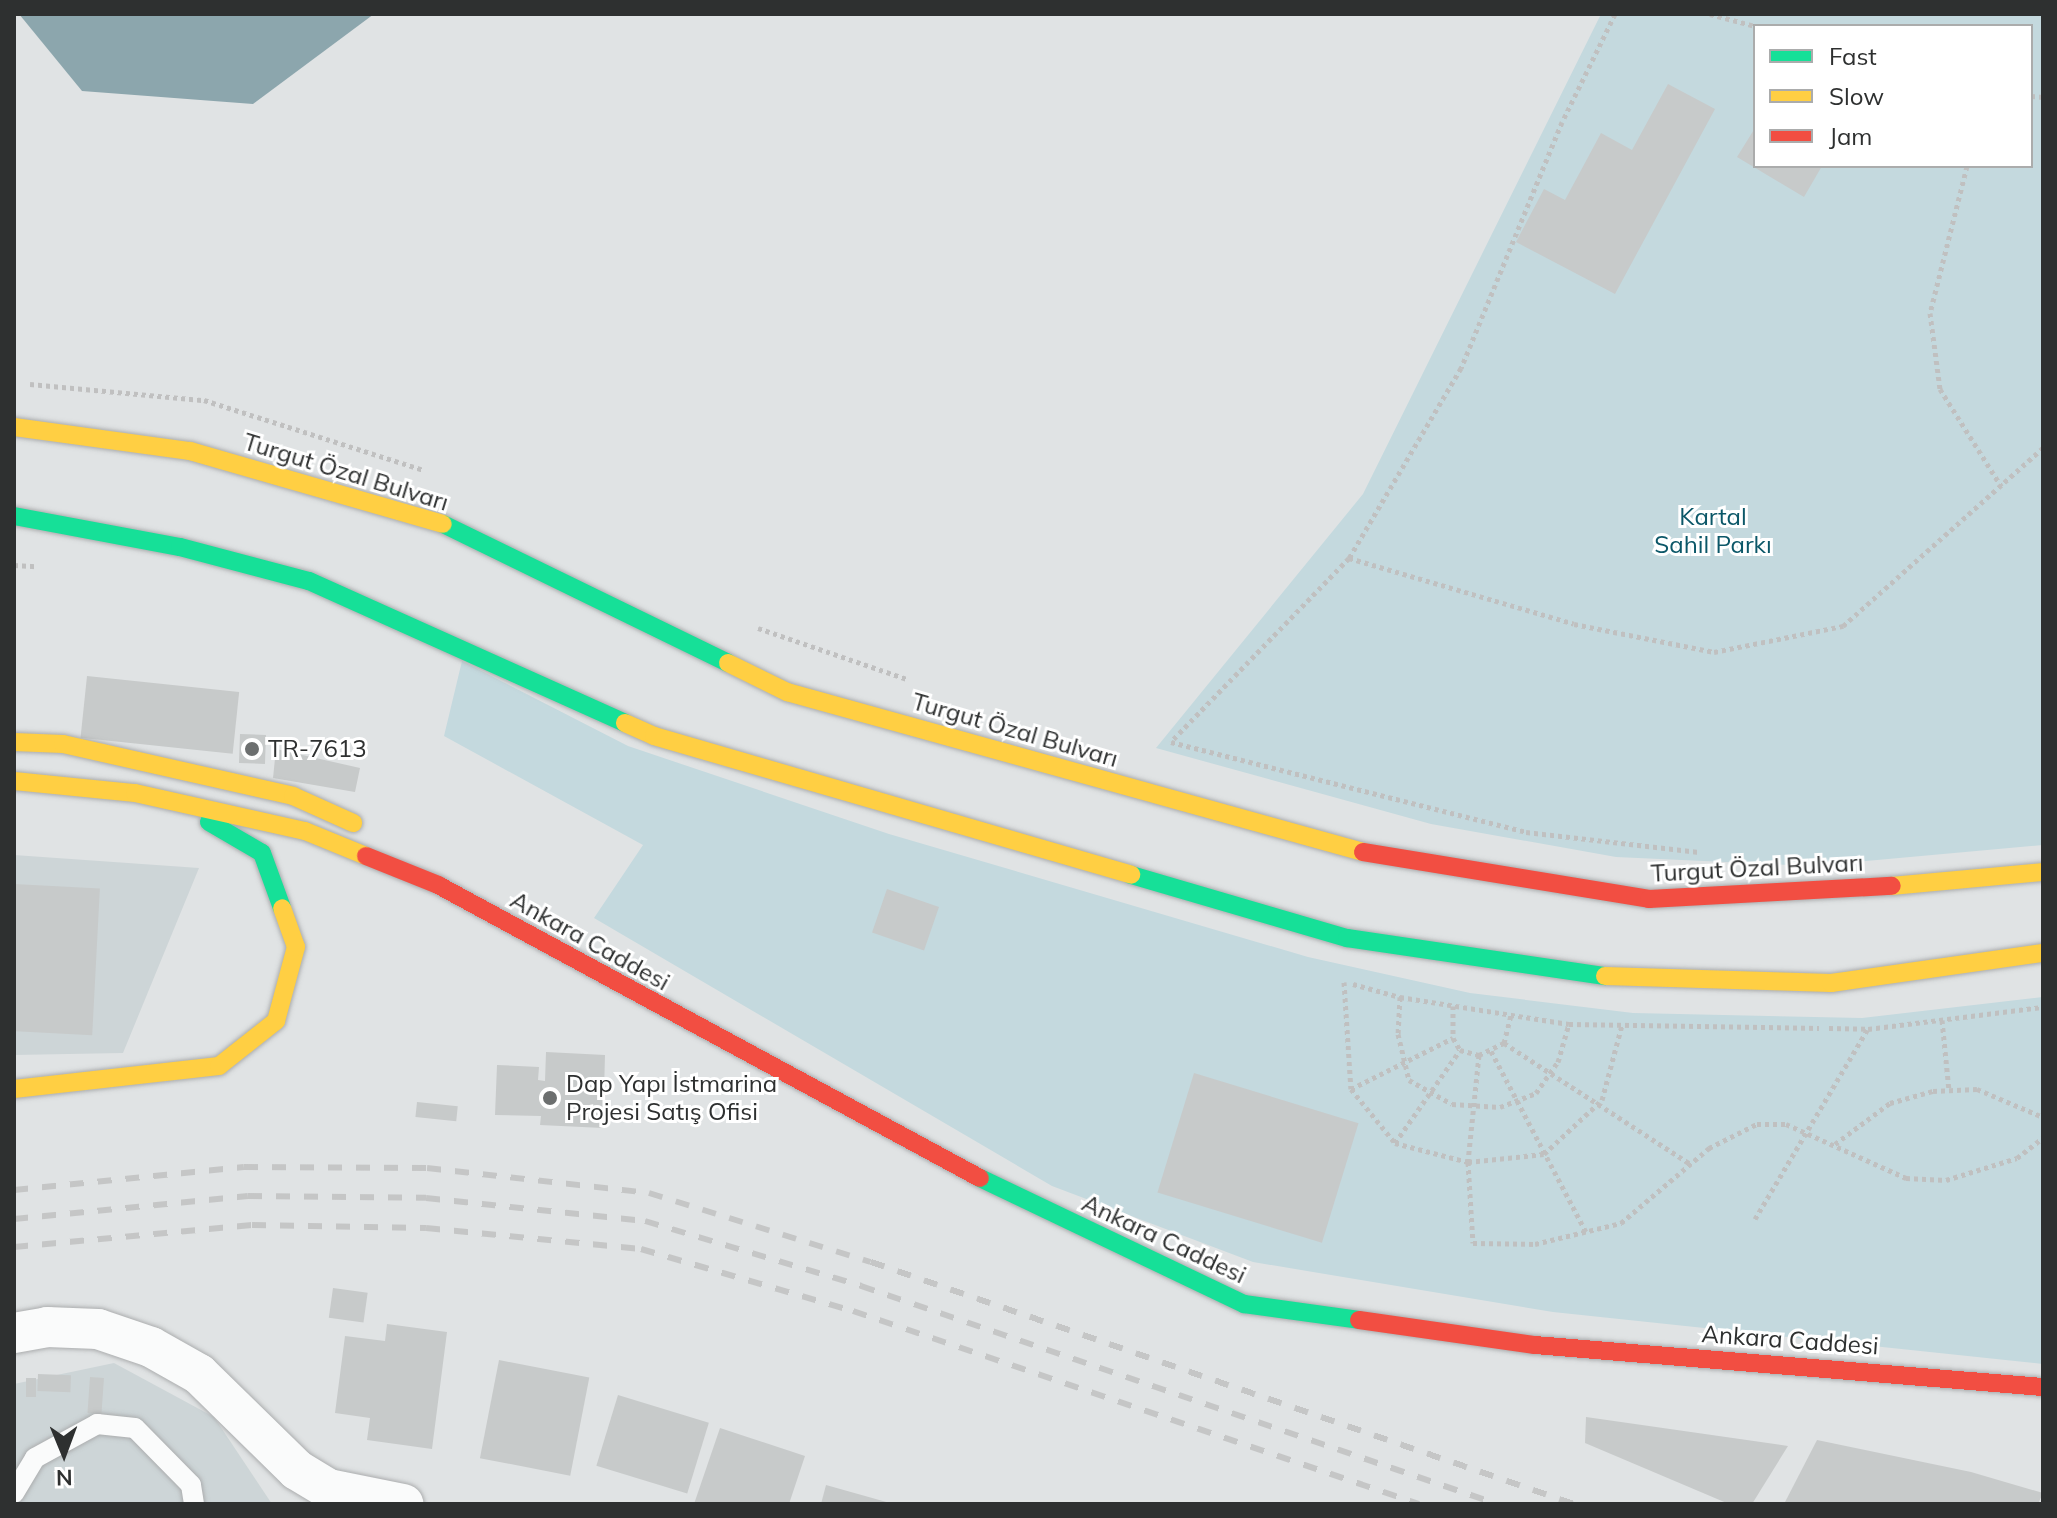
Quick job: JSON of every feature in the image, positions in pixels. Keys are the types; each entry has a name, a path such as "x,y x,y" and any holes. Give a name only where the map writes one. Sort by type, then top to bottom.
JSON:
{"main road":[{"name":"Turgut Özal Bulvarı","path":"14,427 190,451 431,518 787,692 1396,861 1649,899 1994,880 2043,872"},
{"path":"14,516 180,547 309,581 654,736 1347,938 1583,975 1831,983 2043,953"},
{"path":"14,742 63,744 293,796 371,832"},
{"name":"Ankara Caddesi","path":"14,781 135,793 305,831 438,885 913,1146 1244,1304 1535,1345 2043,1387"},
{"path":"14,1089 219,1066 276,1021 296,947 262,853 176,803"},
{"name":"Ankara Caddesi","path":"397,844 438,885"}],"street":[{"path":"14,1333 47,1327 98,1329 151,1347 199,1374 297,1470 329,1489 403,1504"}],"lane":[{"path":"14,1493 35,1458 97,1424 135,1428 191,1485 194,1504"}],"path":[{"path":"1615,14 1562,122 1461,368 1349,558 1171,742 1526,832 1708,853"},
{"path":"1710,14 1753,25"},
{"path":"1966,168 1930,313 1940,389 2001,486"},
{"path":"14,382 204,400 401,459 429,473"},
{"path":"1349,558 1574,624 1714,652 1843,626 2043,448"},
{"path":"741,622 920,683"},
{"path":"1511,1015 1504,1043 1479,1055 1460,1050 1453,1038 1453,1006 1400,997 1342,981 1351,1089 1395,1143 1468,1162 1544,1154 1602,1100 1622,1025"},
{"path":"1400,997 1398,1034 1409,1080 1452,1104 1500,1107 1536,1093 1549,1076 1569,1024"},
{"path":"1942,1020 1949,1090"},
{"path":"1755,1219 1868,1029"},
{"path":"1351,1089 1453,1038"},
{"path":"1504,1043 1549,1076 1690,1164"},
{"path":"1395,1143 1460,1050"},
{"path":"1491,1051 1586,1232"},
{"path":"1479,1055 1471,1105 1468,1162 1473,1243 1535,1244 1621,1223 1690,1164 1757,1124 1786,1124 1906,1178 1946,1180 2017,1158 2043,1138"},
{"path":"1835,1144 1890,1103 1949,1090 1977,1089 2043,1117"}],"shaded area":[{"path":"14,855 199,868 123,1053 14,1055"},
{"path":"114,1363 214,1417 272,1504 14,1504 14,1384"}],"green space":[{"name":"Kartal Sahil Parkı","path":"1601,14 2043,16 2043,845 1811,866 1616,857 1431,824 1156,748 1363,494"},
{"path":"462,661 628,746 889,834 1308,957 1470,993 1633,1013 1862,1018 2043,997 2043,1364 1553,1312 1253,1262 1052,1186 594,918 643,845 444,736"}],"water":[{"path":"19,14 374,14 253,104 82,91"}],"building":[{"path":"1668,84 1715,109 1615,294 1516,242 1544,189 1565,200 1601,133 1632,150"},
{"path":"1753,131 1753,167 1737,157"},
{"path":"1755,168 1821,168 1804,197"},
{"path":"87,676 239,692 233,754 81,738"},
{"name":"TR-7613","path":"240,734 266,735 265,764 239,763"},
{"path":"276,749 360,768 355,792 273,778"},
{"path":"14,884 100,889 92,1035 14,1031"},
{"path":"887,889 939,907 924,950 872,932"},
{"name":"Dap Yapı İstmarina Projesi Satış Ofisi","path":"546,1052 605,1055 603,1128 540,1125 541,1116 495,1115 497,1065 539,1067 538,1080 545,1081"},
{"path":"1194,1073 1358,1123 1322,1243 1157,1193"},
{"path":"417,1102 458,1106 456,1121 415,1117"},
{"path":"333,1288 368,1293 363,1323 329,1318"},
{"path":"387,1324 447,1332 432,1449 367,1440 370,1418 335,1413 345,1336 385,1341"},
{"path":"499,1360 589,1378 570,1476 480,1458"},
{"path":"38,1374 71,1375 70,1392 37,1391"},
{"path":"90,1377 104,1378 101,1414 87,1413"},
{"path":"26,1378 36,1378 36,1397 26,1397"},
{"path":"618,1395 709,1423 687,1494 596,1466"},
{"path":"1586,1417 1788,1446 1752,1504 1729,1504 1585,1443"},
{"path":"720,1428 805,1456 789,1504 694,1504"},
{"path":"1817,1440 1971,1472 2043,1493 2038,1504 1784,1504"},
{"path":"826,1485 890,1503 890,1504 821,1504"}],"railway":[{"path":"14,1190 244,1167 427,1168 649,1193 871,1262 1574,1504"},
{"path":"14,1219 248,1196 426,1198 645,1221 861,1286 1497,1504"},
{"path":"14,1247 252,1225 426,1228 641,1249 853,1311 1419,1504"}],"traffic: fast":[{"path":"14,516 180,547 309,581 625,723"},
{"path":"443,524 728,663"},
{"path":"209,822 262,853 282,908"},
{"path":"1131,875 1347,938 1605,976"},
{"path":"980,1178 1244,1304 1359,1320"}],"traffic: slow":[{"path":"14,427 190,451 443,524"},
{"path":"728,663 787,692 1363,852"},
{"path":"625,723 654,736 1131,875"},
{"path":"14,742 63,744 293,796 353,823"},
{"path":"14,781 135,793 305,831 366,856"},
{"path":"1892,886 2043,872"},
{"path":"14,1089 219,1066 276,1021 296,947 282,908"},
{"path":"1605,976 1831,983 2043,953"}],"traffic: jam":[{"path":"1363,852 1649,899 1892,886"},
{"path":"366,856 438,885 980,1178"},
{"path":"1359,1320 1535,1345 2043,1387"}],"place":[{"name":"TR-7613","path":"252,749"},
{"name":"Dap Yapı İstmarina Projesi Satış Ofisi","path":"550,1098"}]}
